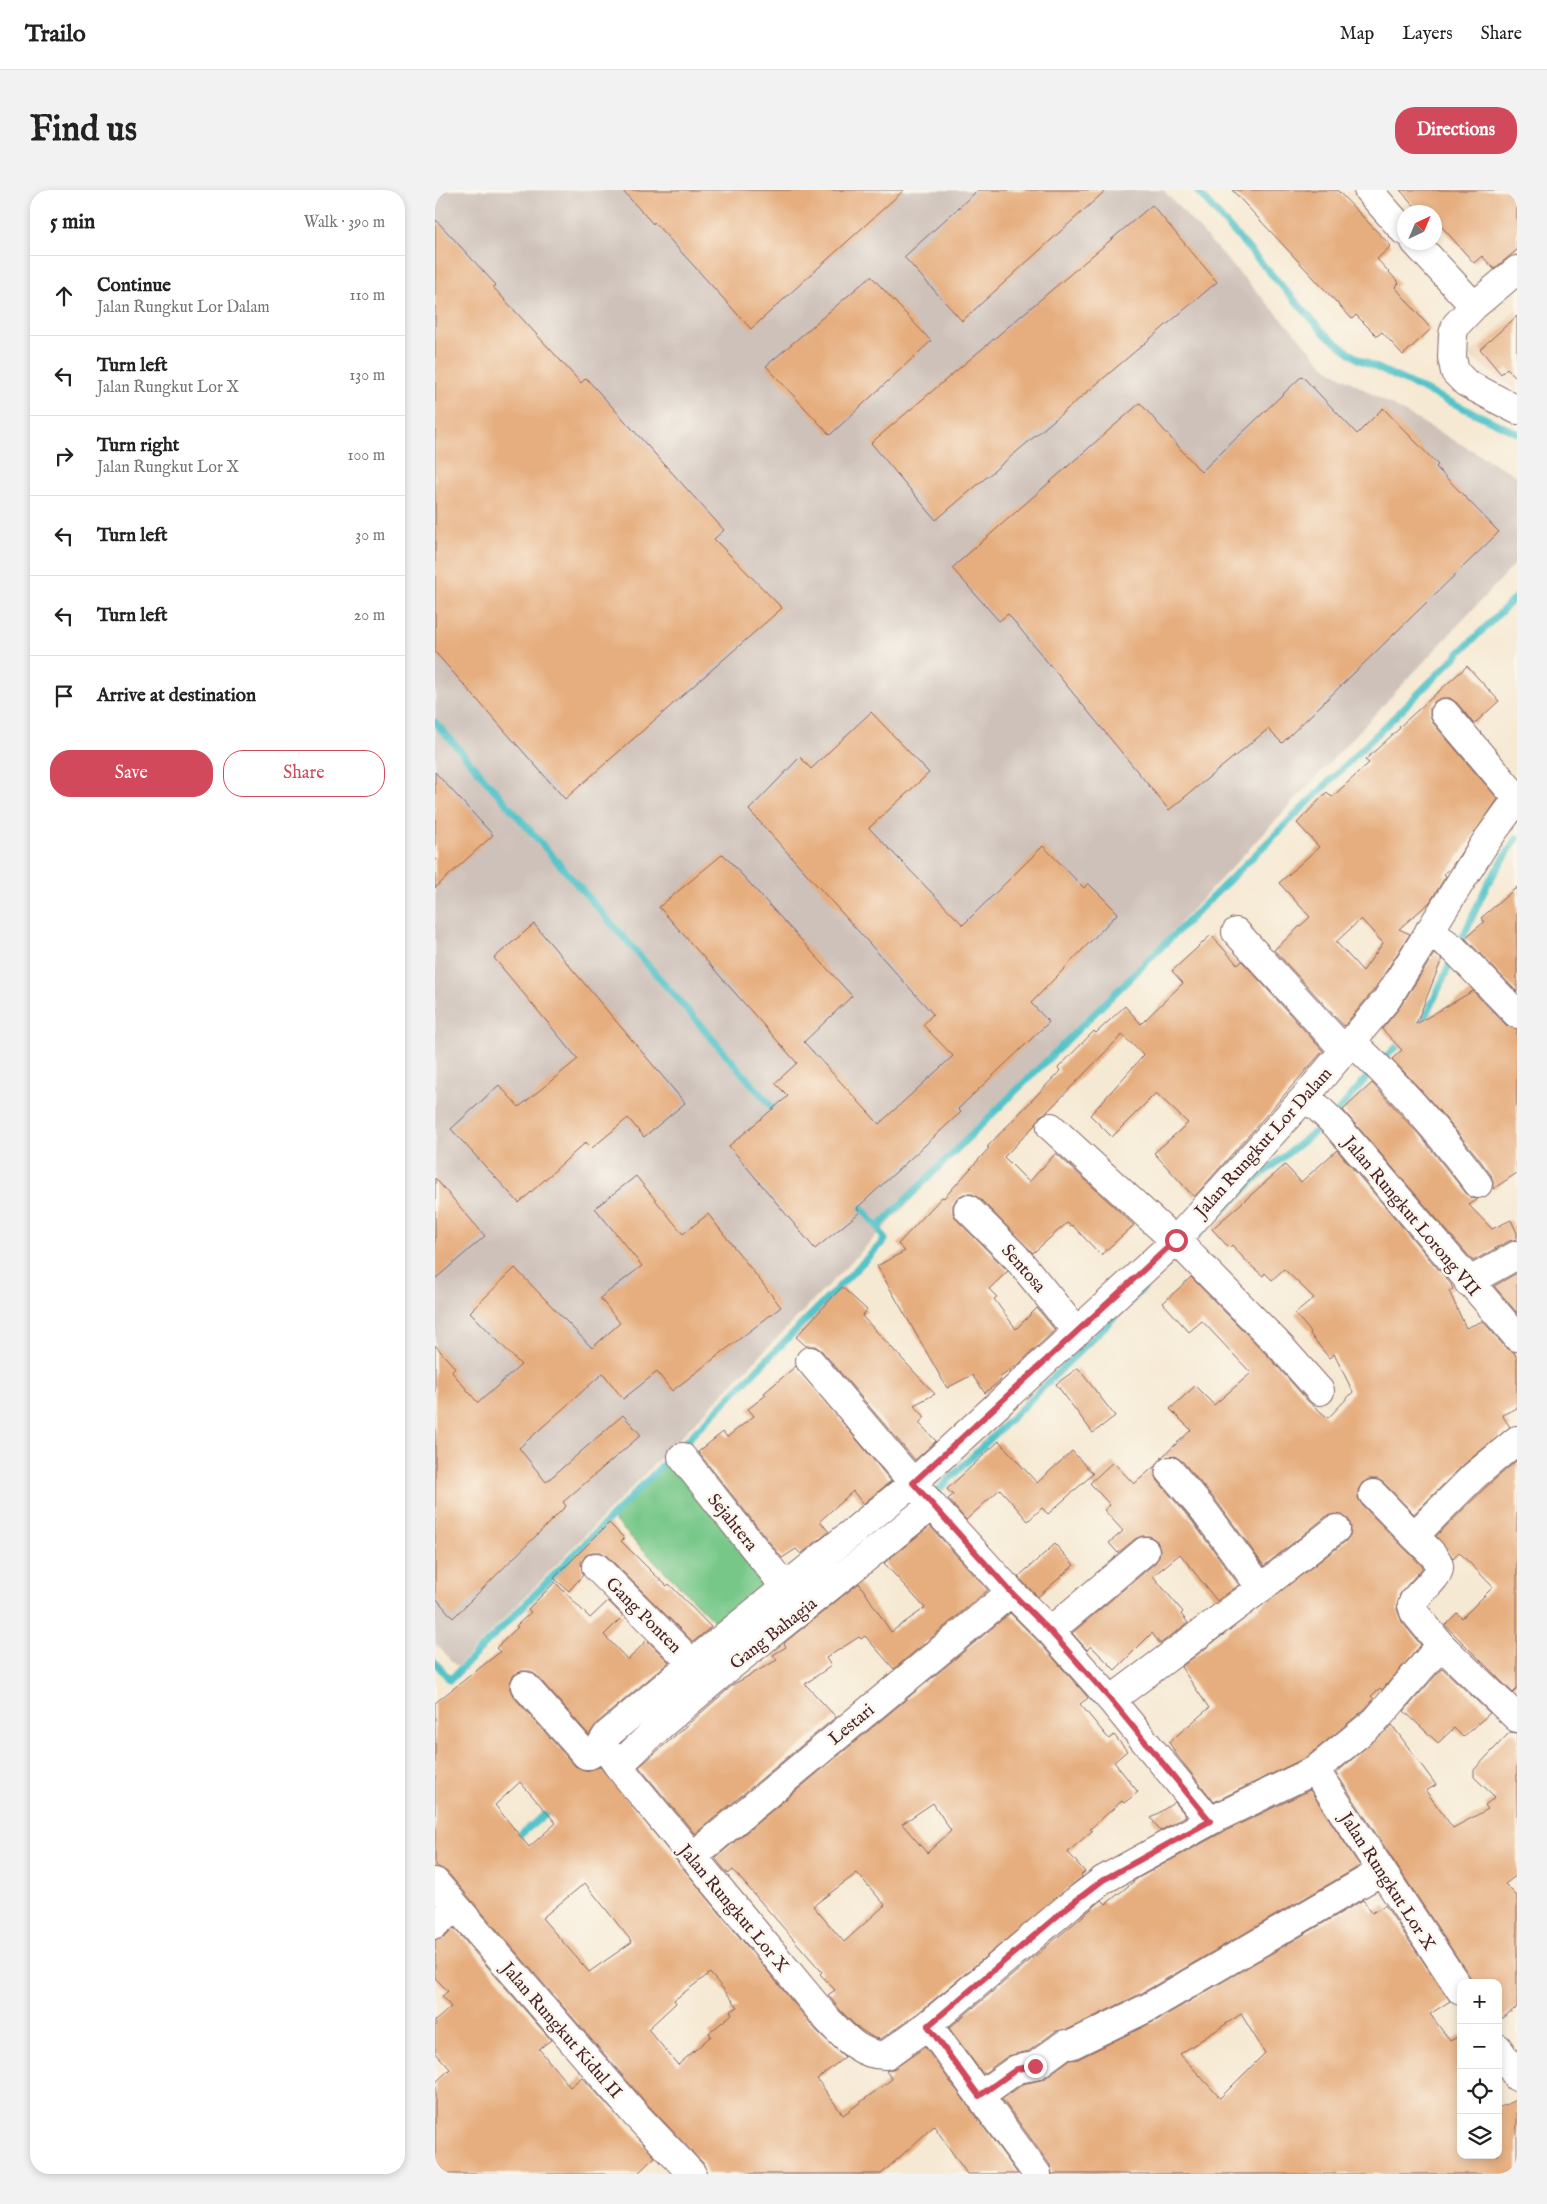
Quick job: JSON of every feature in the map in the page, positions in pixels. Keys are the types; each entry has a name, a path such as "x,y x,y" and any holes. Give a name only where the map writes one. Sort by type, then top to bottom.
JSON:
{"street":[{"path":"1368,190 1397,222"},
{"path":"1422,250 1473,306"},
{"path":"1517,270 1473,306 1456,325 1453,334 1451,357 1455,372 1466,383 1517,410"},
{"path":"1445,713 1517,798"},
{"name":"Jalan Rungkut Lor Dalam","path":"924,1496 1077,1332 1181,1246 1322,1112 1362,1055 1387,999 1429,931 1485,843 1517,798"},
{"path":"1429,931 1456,951 1517,1014"},
{"path":"1236,932 1362,1055 1450,1146 1478,1184"},
{"name":"Jalan Rungkut Lorong VII","path":"1322,1112 1517,1337"},
{"path":"1051,1127 1181,1246 1257,1322 1320,1391"},
{"name":"Sentosa","path":"968,1208 1016,1258 1077,1332"},
{"path":"1468,1282 1517,1255"},
{"path":"810,1361 924,1496 1011,1592 1050,1631 1111,1700 1210,1821"},
{"path":"1414,1536 1474,1476 1517,1440"},
{"name":"Sejahtera","path":"681,1457 785,1587"},
{"path":"1170,1471 1204,1511 1261,1588"},
{"path":"1373,1494 1436,1556 1440,1566 1439,1574 1414,1600 1412,1605 1414,1612 1441,1645 1517,1718"},
{"path":"611,1757 603,1740 607,1735 692,1663 785,1587 924,1496"},
{"name":"Gang Bahagia","path":"611,1757 659,1728 924,1496"},
{"path":"1111,1700 1261,1588 1335,1529"},
{"path":"1050,1631 1145,1551"},
{"name":"Gang Ponten","path":"596,1567 692,1663"},
{"name":"Lestari","path":"692,1857 1011,1592"},
{"name":"Jalan Rungkut Lor X","path":"611,1757 827,2020 855,2045 868,2053 886,2055 928,2026 1069,1906 1103,1880 1210,1821 1315,1770 1376,1720 1441,1645"},
{"path":"525,1686 586,1755 611,1757"},
{"name":"Jalan Rungkut Lor X","path":"1315,1770 1457,1985"},
{"path":"979,2096 1017,2069 1035,2066 1065,2044 1071,2045 1149,2007 1382,1871"},
{"path":"435,1925 446,1895"},
{"name":"Jalan Rungkut Kidul II","path":"446,1895 636,2115 692,2174"},
{"path":"928,2026 1037,2174"},
{"path":"1502,2054 1517,2077"}],"shaded area":[{"path":"435,190 1163,190 1328,369 1517,476 1517,562 1163,941 457,1667 435,1643"},
{"path":"1517,309 1517,391 1469,356"}],"green space":[{"path":"672,1455 769,1579 721,1628 610,1516"}],"building":[{"path":"622,190 904,190 751,329 654,222 653,224"},
{"path":"978,190 1106,190 962,321 904,257"},
{"path":"1232,190 1337,190 1391,246 1377,259 1399,283 1395,287 1431,329 1403,355 1382,332 1377,336 1356,315 1352,319"},
{"path":"1400,190 1517,190 1517,250 1494,269 1482,256 1474,263 1442,227 1442,205 1414,205"},
{"path":"1152,205 1217,282 936,520 871,443"},
{"path":"435,219 496,285 493,287 581,383 586,378 724,530 714,539 782,608 565,799 435,652"},
{"path":"871,276 931,341 830,435 766,366"},
{"path":"1517,316 1517,378 1507,368 1501,374 1480,349"},
{"path":"1302,376 1357,434 1383,408 1438,465 1436,467 1499,532 1282,743 1268,729 1169,810 1008,614 999,621 952,568 1140,403 1201,472"},
{"path":"1467,666 1499,701 1474,724 1457,703 1450,698 1442,698 1435,701 1430,708 1430,716 1433,723 1498,799 1450,869 1444,874 1446,876 1430,902 1399,929 1410,934 1374,990 1344,1026 1274,950 1310,917 1279,883 1319,847 1297,823 1327,792 1332,797 1369,763 1365,760","holes":["1361,919 1383,943 1363,971 1336,942"]},
{"path":"871,712 929,773 869,828 963,925 1043,846 1084,888 1088,883 1118,913 1031,1003 1049,1022 958,1109 961,1112 857,1208 860,1212 815,1249 729,1146 788,1096 775,1083 797,1063 659,907 723,854 852,996 804,1042 879,1124 953,1056 923,1025 933,1014 749,810 800,757 811,769"},
{"path":"435,772 493,835 435,888"},
{"path":"1517,887 1517,992 1465,938 1484,922 1481,918"},
{"path":"534,924 685,1103 644,1137 628,1118 592,1148 586,1142 519,1203 451,1129 499,1085 519,1107 578,1059 494,958"},
{"path":"1211,935 1238,965 1242,961 1323,1051 1194,1197 1154,1153 1188,1123 1156,1093 1112,1137 1090,1115 1144,1055 1122,1035 1047,1112 1040,1116 1036,1124 1004,1157 1029,1182 1056,1153 1134,1225 1101,1255 1072,1225 1067,1223 1033,1253 979,1198 972,1194 964,1194 957,1198 953,1205 953,1213 957,1220 1008,1271 989,1289 997,1297 994,1299 1016,1329 1037,1308 1055,1330 1019,1364 999,1378 1001,1380 985,1393 972,1375 947,1388 877,1266 905,1251 898,1244 942,1197 944,1198 989,1148 987,1147 1060,1071 1058,1068 1094,1031 1096,1033 1125,1006 1141,1024 1183,983 1172,971"},
{"path":"1434,954 1442,959 1416,1024 1473,991 1506,1025 1517,1029 1517,1173 1493,1189 1491,1175 1476,1155 1430,1100 1392,1059 1402,1050 1382,1029 1400,1007"},
{"path":"1372,1083 1422,1138 1466,1193 1472,1198 1478,1199 1469,1205 1492,1229 1511,1220 1517,1233 1517,1239 1509,1241 1473,1261 1343,1110"},
{"path":"1337,1150 1451,1284 1453,1289 1449,1291 1466,1328 1483,1321 1505,1347 1514,1352 1517,1359 1517,1408 1502,1415 1510,1427 1463,1465 1414,1514 1378,1479 1369,1479 1362,1483 1358,1490 1358,1498 1362,1505 1423,1567 1400,1594 1397,1609 1402,1622 1421,1645 1382,1690 1380,1688 1371,1696 1374,1699 1365,1709 1307,1757 1214,1802 1176,1754 1169,1742 1209,1708 1181,1667 1346,1541 1350,1535 1351,1527 1349,1520 1342,1515 1334,1514 1327,1516 1264,1566 1217,1502 1182,1461 1175,1456 1161,1458 1191,1430 1170,1409 1195,1386 1214,1405 1251,1373 1202,1321 1189,1332 1163,1303 1191,1277 1269,1357 1308,1401 1328,1418 1353,1392 1334,1354 1329,1358 1310,1334 1311,1332 1295,1314 1314,1298 1284,1269 1272,1280 1265,1273 1263,1276 1232,1245 1229,1248 1212,1229 1285,1165 1301,1182"},
{"path":"636,1176 683,1234 708,1214 781,1307 672,1391 657,1372 623,1399 603,1373 519,1448 546,1482 623,1415 641,1435 563,1502 566,1506 453,1618 435,1597 435,1345 455,1368 452,1372 478,1403 521,1365 470,1312 515,1268 592,1348 620,1323 600,1298 642,1266 595,1208"},
{"path":"435,1178 485,1236 435,1279"},
{"path":"1517,1273 1517,1313 1494,1286"},
{"path":"842,1287 867,1310 862,1316 935,1394 914,1405 925,1417 919,1423 936,1441 915,1460 822,1351 815,1346 806,1346 796,1337"},
{"path":"796,1366 891,1481 863,1504 853,1491 820,1521 829,1532 801,1554 796,1549 782,1558 698,1452 723,1432 727,1437 754,1416 748,1409 766,1395 764,1393"},
{"path":"1078,1368 1115,1416 1093,1433 1056,1384"},
{"path":"999,1441 1037,1483 1072,1451 1093,1474 1048,1514 1042,1508 1028,1521 1000,1489 966,1520 948,1499 953,1495 947,1489"},
{"path":"1517,1460 1517,1689 1513,1693 1445,1625 1457,1613 1462,1618 1493,1587 1459,1552 1453,1558 1436,1536"},
{"path":"1113,1462 1134,1484 1155,1466 1155,1474 1158,1481 1192,1521 1239,1585 1217,1601 1180,1554 1153,1576 1183,1612 1181,1614 1188,1623 1160,1644 1152,1633 1115,1670 1091,1646 1087,1650 1072,1633 1155,1563 1159,1557 1160,1549 1157,1541 1150,1536 1142,1536 1135,1539 1118,1553 1109,1543 1123,1531 1104,1510 1110,1505 1090,1483"},
{"path":"609,1523 624,1538 621,1541 667,1586 669,1584 711,1627 693,1642 601,1552 592,1552 585,1556 581,1563 583,1575 569,1591 554,1578"},
{"path":"930,1526 988,1590 894,1669 865,1636 861,1639 859,1637 826,1658 831,1666 805,1684 836,1717 695,1834 639,1767 734,1684 777,1660 773,1655 786,1647 784,1643 859,1583 891,1632 925,1608 884,1563"},
{"path":"1055,1544 1074,1565 1038,1597 1018,1577"},
{"path":"555,1582 590,1618 608,1601 623,1616 604,1635 628,1660 647,1640 669,1662 597,1723 589,1735 537,1676 530,1671 522,1671 514,1675 510,1682 510,1689 513,1696 575,1766 586,1771 600,1767 816,2030 845,2057 817,2079 843,2115 892,2079 886,2071 895,2068 925,2047 1018,2174 967,2174 934,2126 881,2174 707,2174 703,2163 648,2105 447,1872 435,1865 435,1703 500,1652 496,1648 531,1612 528,1609","holes":["520,1782 556,1823 529,1847 495,1805","585,1883 632,1942 589,1972 542,1918","710,1973 738,2007 730,2011 732,2014 709,2033 711,2036 678,2065 648,2029 676,2003 674,2000"]},
{"path":"1010,1613 1039,1642 1086,1695 1088,1698 1080,1704 1109,1739 1114,1735 1127,1751 1114,1762 1138,1792 1124,1803 1122,1801 1090,1829 1092,1831 1068,1852 1085,1872 1081,1875 1082,1877 918,2013 881,2039 874,2038 857,2027 840,2010 828,1995 835,1990 820,1974 822,1972 733,1870 728,1874 715,1858","holes":["933,1803 951,1831 927,1853 902,1824","857,1873 885,1905 844,1942 813,1906"]},
{"path":"1442,1668 1490,1713 1463,1737 1454,1728 1438,1743 1404,1711"},
{"path":"1392,1725 1436,1785 1426,1791 1453,1828 1488,1809 1485,1805 1495,1797 1474,1777 1474,1770 1510,1732 1517,1733 1517,1875 1505,1884 1517,1896 1517,2007 1502,2018 1502,1979 1471,1979 1336,1773"},
{"path":"1310,1790 1360,1866 1142,1993 1069,2029 1056,2031 1029,2051 1008,2056 983,2074 949,2028 1102,1900 1106,1904 1138,1878 1217,1835"},
{"path":"1175,1802 1186,1816 1160,1831 1151,1818"},
{"path":"1363,1900 1372,1913 1385,1905 1450,2001 1430,2014 1450,2041 1457,2037 1457,2159 1502,2159 1502,2106 1517,2100 1517,2174 1052,2174 1050,2165 1002,2099 1023,2084 1044,2079 1069,2060 1078,2059 1157,2020","holes":["1241,2014 1265,2053 1220,2098 1180,2054"]},
{"path":"454,1928 551,2040 539,2049 570,2087 582,2077 655,2157 637,2174 435,2174 435,2083 450,2069 435,2052 435,2021 451,2007 442,1996 448,1991 435,1978 435,1940 445,1937"}],"waterway":[{"path":"1196,190 1325,334 1358,359 1517,433"},
{"path":"878,1227 1517,596"},
{"path":"435,722 779,1115"},
{"path":"1459,945 1488,883 1517,838"},
{"path":"1419,1025 1424,1021 1453,957"},
{"path":"1381,1061 1404,1040"},
{"path":"1334,1116 1374,1069"},
{"path":"1200,1233 1254,1180 1326,1123"},
{"path":"435,1662 450,1680 885,1240 878,1227 854,1200"},
{"path":"931,1497 1144,1288"},
{"path":"514,1840 554,1807"}],"route":[{"path":"1035,2066 1025,2066 1017,2069 979,2096 928,2026 1069,1906 1103,1880 1210,1821 1111,1700 913,1483 1176,1240"}]}
